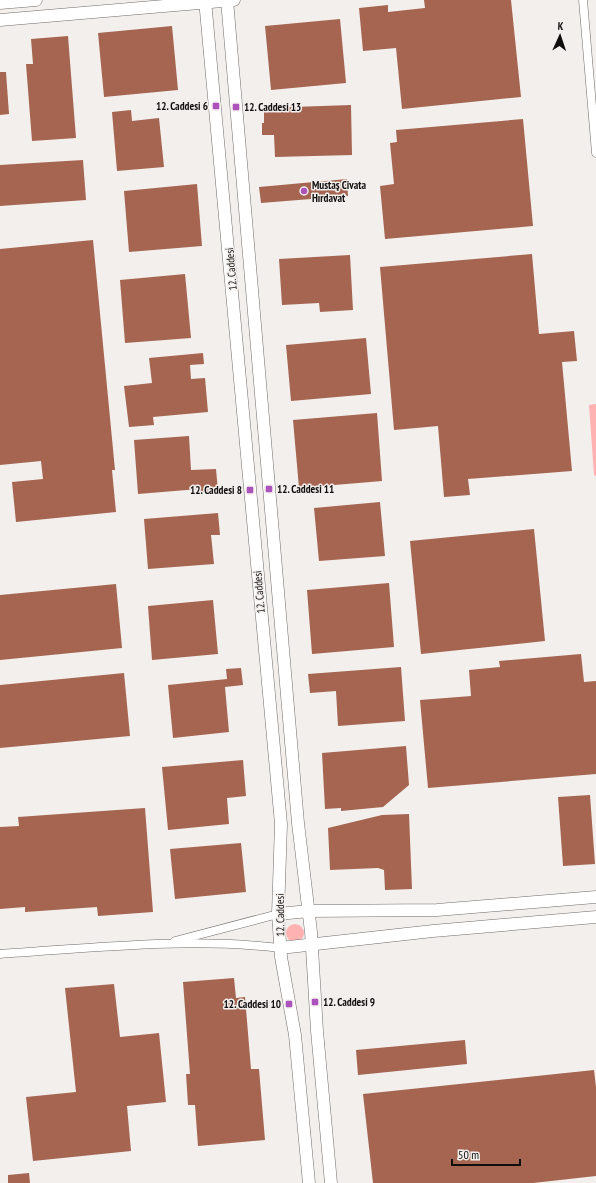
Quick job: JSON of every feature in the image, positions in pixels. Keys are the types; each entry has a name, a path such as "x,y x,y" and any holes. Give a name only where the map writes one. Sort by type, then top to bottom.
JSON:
{"street":[{"path":"0,3 36,0"},
{"path":"0,20 230,0"},
{"name":"12. Caddesi","path":"230,0 298,823 309,911 317,1031 331,1183"},
{"path":"583,0 596,153"},
{"name":"12. Caddesi","path":"205,1 281,824 278,914 280,948 295,1035 309,1183"},
{"path":"166,944 278,914 309,911 437,910 596,897"},
{"path":"0,954 166,944 252,945 280,948 596,917"}],"shaded area":[{"path":"596,404 596,476 594,475 589,405"},
{"path":"295,924 301,927 304,933 301,939 295,942 289,939 286,933 289,927"}],"building":[{"path":"424,0 511,0 521,97 402,109 396,48 363,51 359,8 388,5 388,12 425,8"},
{"path":"340,19 346,83 271,90 265,26"},
{"path":"172,26 178,90 104,97 98,33"},
{"path":"68,36 76,138 32,141 26,64 33,64 31,39"},
{"path":"0,72 6,72 9,114 0,115"},
{"path":"351,105 352,155 275,157 274,135 262,135 264,108"},
{"path":"131,110 132,121 159,118 164,167 117,171 112,112"},
{"path":"523,119 533,226 385,239 380,186 394,184 390,143 397,142 396,130"},
{"path":"83,160 86,200 0,206 0,165"},
{"name":"Mustaş Civata Hırdavat","path":"347,179 348,196 261,203 259,187"},
{"path":"197,184 202,246 129,252 124,191"},
{"path":"93,240 115,470 112,470 116,512 16,522 12,482 43,479 41,461 0,465 0,249"},
{"path":"532,254 539,334 574,331 577,361 562,362 572,471 468,479 470,495 444,497 438,426 394,430 380,267"},
{"path":"350,255 353,310 320,312 319,303 282,305 279,259"},
{"path":"185,274 191,338 125,343 120,280"},
{"path":"366,338 371,394 291,401 286,345"},
{"path":"203,353 204,364 190,365 191,379 205,378 208,412 153,417 154,425 129,427 124,386 152,383 149,358"},
{"path":"377,413 382,481 299,488 293,420"},
{"path":"189,436 191,470 216,469 218,491 200,493 199,489 138,494 134,440"},
{"path":"380,502 385,556 319,561 314,508"},
{"path":"218,513 220,535 211,535 214,564 148,569 144,519"},
{"path":"534,529 545,641 421,654 410,541"},
{"path":"389,583 394,647 312,654 307,590"},
{"path":"116,584 122,648 0,660 0,595"},
{"path":"213,600 218,654 152,660 148,606"},
{"path":"581,654 584,682 596,681 596,774 428,788 420,700 471,696 469,670 500,667 499,661"},
{"path":"401,667 405,721 338,726 336,691 310,693 308,674"},
{"path":"241,668 243,685 225,687 229,732 173,738 168,685 227,679 226,669"},
{"path":"124,673 130,736 0,748 0,685"},
{"path":"406,746 409,785 383,807 341,811 341,808 325,809 322,753"},
{"path":"243,760 246,796 227,798 229,824 168,830 162,767"},
{"path":"590,795 595,864 563,866 558,797"},
{"path":"145,808 153,912 98,916 97,907 25,912 25,907 0,909 0,827 19,826 18,817"},
{"path":"409,814 412,889 385,890 384,870 378,868 330,870 328,828 382,815"},
{"path":"241,843 246,892 175,899 170,849"},
{"path":"234,978 236,998 245,997 251,1069 259,1069 265,1140 198,1146 195,1105 188,1105 186,1074 190,1074 183,982"},
{"path":"114,984 120,1037 159,1033 166,1102 127,1106 131,1151 33,1161 26,1097 76,1092 65,988"},
{"path":"465,1040 467,1064 358,1075 356,1050"},
{"path":"594,1070 596,1087 596,1176 533,1183 373,1183 363,1094"},
{"path":"29,1173 30,1183 8,1183 8,1175"}],"place":[{"name":"12. Caddesi 6","path":"216,106"},
{"name":"12. Caddesi 13","path":"236,107"},
{"name":"Mustaş Civata Hırdavat","path":"304,191"},
{"name":"12. Caddesi 11","path":"269,489"},
{"name":"12. Caddesi 8","path":"250,490"},
{"name":"12. Caddesi 9","path":"315,1002"},
{"name":"12. Caddesi 10","path":"289,1004"}]}
